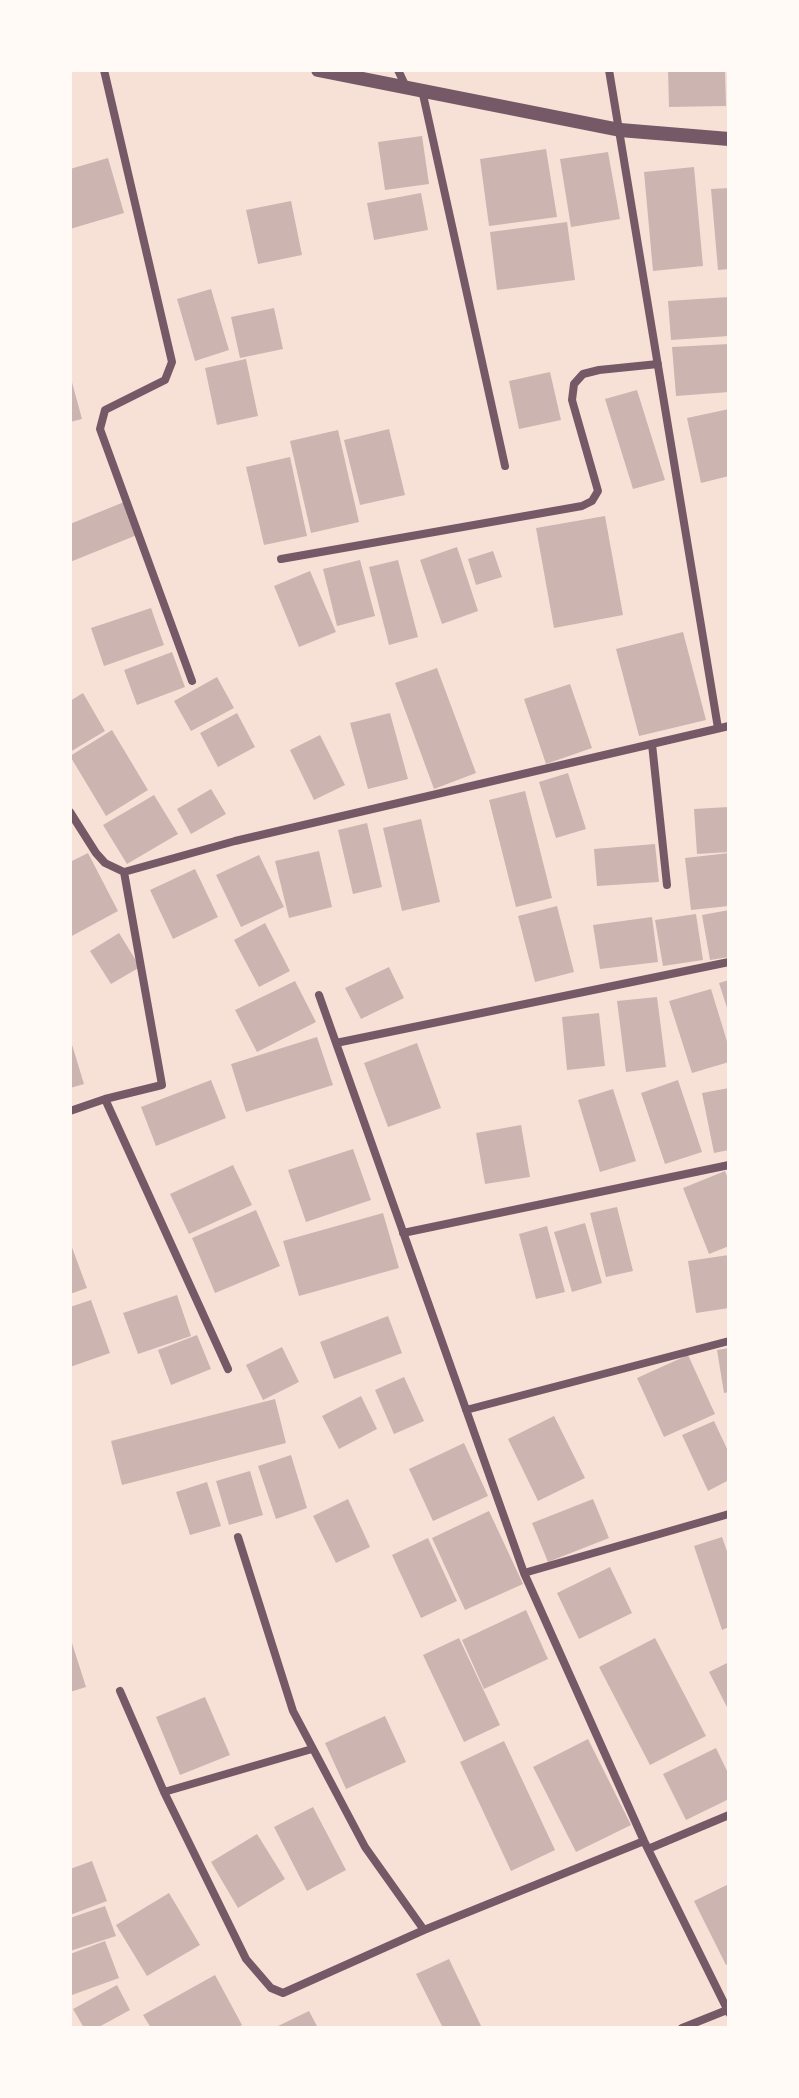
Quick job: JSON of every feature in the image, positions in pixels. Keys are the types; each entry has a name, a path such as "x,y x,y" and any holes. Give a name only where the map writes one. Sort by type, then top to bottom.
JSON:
{"street":[{"path":"104,70 172,362 165,380 105,410 100,429 192,681"},
{"path":"318,70 620,130 729,139"},
{"path":"398,70 406,87"},
{"path":"609,70 718,728"},
{"path":"422,90 505,466"},
{"path":"281,559 582,506 592,501 598,491 572,400 574,384 583,374 599,370 658,364"},
{"path":"70,812 105,863 124,872 235,841 729,726"},
{"path":"652,744 667,885"},
{"path":"70,1111 162,1085 124,872"},
{"path":"336,1043 729,962"},
{"path":"319,995 524,1573 646,1845 728,2012 682,2028"},
{"path":"105,1099 228,1369"},
{"path":"403,1233 729,1165"},
{"path":"466,1410 729,1341"},
{"path":"524,1573 729,1514"},
{"path":"238,1537 293,1711 365,1847 424,1930"},
{"path":"120,1691 164,1792 246,1959 271,1988 283,1993 424,1930 729,1815"},
{"path":"164,1792 312,1749"}],"building":[{"path":"668,70 725,70 726,106 669,107"},
{"path":"422,136 429,184 385,190 378,142"},
{"path":"546,149 557,217 489,226 480,159"},
{"path":"608,152 620,219 571,227 560,159"},
{"path":"108,158 124,213 70,229 70,169"},
{"path":"694,167 703,266 653,271 644,172"},
{"path":"729,188 729,269 718,270 711,189"},
{"path":"421,193 428,230 374,240 367,203"},
{"path":"291,201 302,255 258,264 246,210"},
{"path":"567,222 575,280 497,290 490,232"},
{"path":"211,289 229,350 195,361 177,299"},
{"path":"729,297 729,336 671,340 668,301"},
{"path":"274,308 283,349 240,358 231,317"},
{"path":"729,344 729,392 676,396 672,347"},
{"path":"246,359 258,416 217,425 205,368"},
{"path":"550,372 561,420 519,429 509,381"},
{"path":"70,375 82,419 70,422"},
{"path":"637,390 665,480 633,489 605,399"},
{"path":"729,409 729,476 701,483 687,418"},
{"path":"389,429 405,495 360,505 344,440"},
{"path":"338,430 359,522 311,533 290,441"},
{"path":"290,457 307,536 264,545 246,467"},
{"path":"124,502 137,535 70,562 70,524"},
{"path":"605,516 623,615 554,628 536,528"},
{"path":"457,547 478,611 442,624 420,560"},
{"path":"493,551 502,577 476,585 468,559"},
{"path":"360,560 375,616 337,626 323,569"},
{"path":"398,560 418,637 389,645 369,567"},
{"path":"310,571 336,632 299,647 274,586"},
{"path":"151,608 164,645 104,666 91,628"},
{"path":"683,632 706,720 639,736 616,649"},
{"path":"172,652 185,687 137,705 124,670"},
{"path":"437,668 476,773 434,789 395,683"},
{"path":"217,677 234,708 191,731 174,701"},
{"path":"570,684 592,748 546,764 524,699"},
{"path":"83,693 105,731 70,752 70,701"},
{"path":"237,713 255,747 218,767 200,733"},
{"path":"390,713 408,779 368,789 350,723"},
{"path":"112,730 148,790 106,816 70,756"},
{"path":"320,735 345,785 314,800 290,750"},
{"path":"568,773 586,829 556,838 539,782"},
{"path":"211,789 226,814 191,834 177,809"},
{"path":"525,791 552,898 516,907 489,800"},
{"path":"154,795 178,834 127,864 103,825"},
{"path":"729,807 729,852 697,854 694,809"},
{"path":"421,819 440,902 402,911 383,828"},
{"path":"367,823 382,887 353,894 338,830"},
{"path":"655,844 659,882 597,886 594,849"},
{"path":"319,851 332,907 289,918 275,861"},
{"path":"88,853 118,911 70,937 70,862"},
{"path":"729,853 729,906 691,910 685,858"},
{"path":"259,855 284,907 241,927 216,875"},
{"path":"195,869 218,917 173,939 150,890"},
{"path":"557,906 574,972 535,982 518,916"},
{"path":"729,910 729,957 710,960 702,915"},
{"path":"696,914 703,960 663,966 655,920"},
{"path":"652,917 658,962 600,969 593,925"},
{"path":"265,923 290,971 259,987 234,940"},
{"path":"119,933 140,967 111,984 90,951"},
{"path":"389,967 404,998 361,1019 345,988"},
{"path":"729,980 729,1011 728,1011 719,983"},
{"path":"295,981 316,1022 257,1052 235,1010"},
{"path":"711,989 729,1048 729,1062 692,1073 669,1001"},
{"path":"657,997 666,1067 626,1072 617,1001"},
{"path":"599,1013 605,1066 567,1070 562,1017"},
{"path":"317,1037 333,1085 246,1112 231,1064"},
{"path":"70,1038 84,1084 70,1088"},
{"path":"417,1043 441,1108 388,1127 364,1063"},
{"path":"211,1080 226,1118 156,1146 141,1107"},
{"path":"678,1080 702,1152 665,1164 641,1093"},
{"path":"729,1088 729,1150 714,1153 702,1093"},
{"path":"613,1089 636,1161 600,1172 578,1100"},
{"path":"521,1125 530,1177 485,1184 476,1133"},
{"path":"353,1149 371,1200 306,1222 288,1170"},
{"path":"233,1165 252,1205 189,1234 170,1194"},
{"path":"725,1171 729,1181 729,1246 709,1254 683,1188"},
{"path":"617,1207 633,1271 606,1277 590,1213"},
{"path":"256,1210 280,1266 215,1293 192,1238"},
{"path":"383,1213 399,1268 299,1296 283,1241"},
{"path":"585,1223 602,1283 572,1292 554,1232"},
{"path":"547,1226 565,1292 536,1299 519,1234"},
{"path":"70,1242 87,1288 70,1294"},
{"path":"729,1255 729,1308 696,1313 688,1261"},
{"path":"177,1295 191,1336 138,1354 123,1313"},
{"path":"91,1300 110,1353 70,1367 70,1307"},
{"path":"388,1316 402,1353 334,1379 320,1342"},
{"path":"197,1335 211,1369 171,1385 158,1350"},
{"path":"282,1347 299,1382 263,1400 246,1365"},
{"path":"729,1348 729,1392 724,1393 717,1350"},
{"path":"688,1355 715,1414 664,1437 637,1378"},
{"path":"404,1377 424,1421 394,1434 375,1390"},
{"path":"361,1396 377,1429 339,1449 322,1416"},
{"path":"275,1399 286,1443 122,1485 111,1441"},
{"path":"554,1416 585,1478 538,1501 508,1439"},
{"path":"714,1421 729,1453 729,1480 708,1491 682,1435"},
{"path":"464,1443 488,1496 433,1521 409,1469"},
{"path":"291,1455 307,1508 276,1519 258,1466"},
{"path":"250,1471 263,1515 229,1525 216,1481"},
{"path":"207,1482 221,1526 190,1535 176,1492"},
{"path":"348,1499 370,1547 336,1563 313,1516"},
{"path":"593,1499 609,1538 548,1562 532,1523"},
{"path":"489,1511 523,1584 465,1610 432,1538"},
{"path":"722,1537 729,1557 729,1627 722,1630 694,1546"},
{"path":"428,1538 457,1601 421,1618 392,1555"},
{"path":"610,1567 632,1613 579,1639 557,1593"},
{"path":"526,1610 548,1659 484,1689 462,1640"},
{"path":"459,1638 500,1725 464,1742 423,1655"},
{"path":"655,1638 706,1736 650,1765 599,1667"},
{"path":"70,1641 86,1687 70,1692"},
{"path":"729,1662 729,1711 709,1672"},
{"path":"205,1697 230,1755 180,1775 156,1717"},
{"path":"385,1716 406,1762 346,1789 325,1743"},
{"path":"588,1739 631,1825 576,1852 533,1767"},
{"path":"504,1741 555,1850 511,1871 460,1762"},
{"path":"716,1748 729,1775 729,1799 686,1820 663,1774"},
{"path":"313,1807 346,1870 307,1891 274,1827"},
{"path":"257,1834 285,1879 238,1908 211,1862"},
{"path":"92,1861 107,1901 70,1915 70,1869"},
{"path":"729,1884 729,1963 726,1965 694,1901"},
{"path":"169,1893 200,1945 147,1976 116,1925"},
{"path":"105,1906 116,1936 70,1951 70,1918"},
{"path":"105,1941 119,1978 72,1995 70,1954"},
{"path":"449,1959 482,2028 443,2028 416,1974"},
{"path":"215,1975 242,2025 237,2028 151,2028 143,2015"},
{"path":"117,1985 130,2010 97,2028 84,2028 73,2009"},
{"path":"309,2011 318,2028 274,2028"}]}
